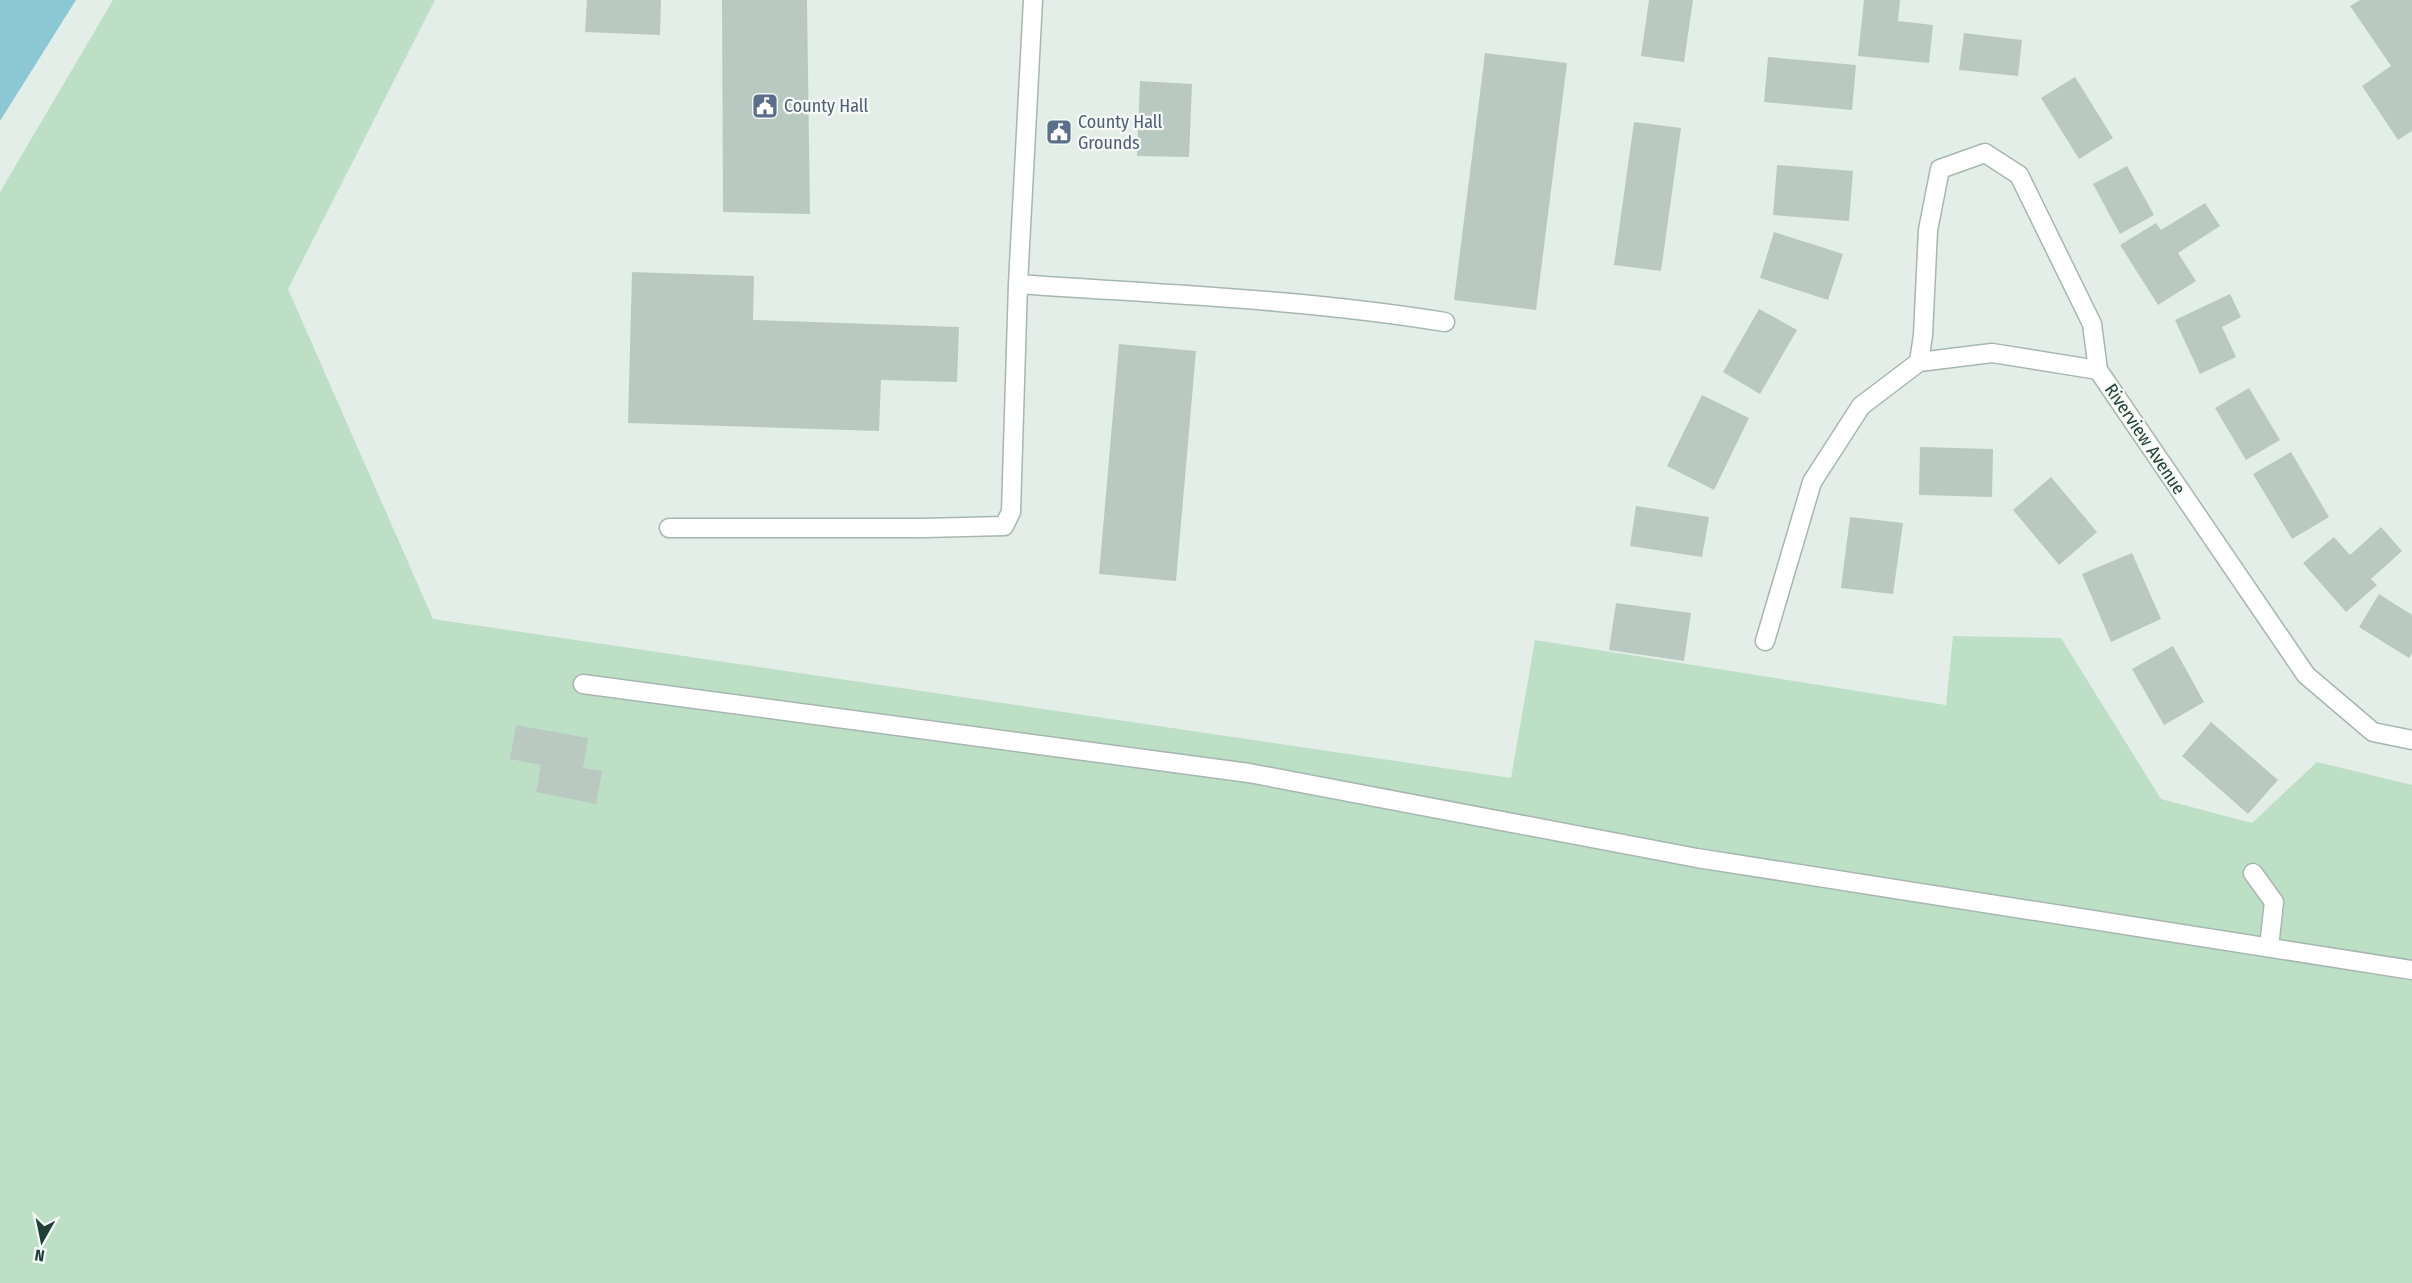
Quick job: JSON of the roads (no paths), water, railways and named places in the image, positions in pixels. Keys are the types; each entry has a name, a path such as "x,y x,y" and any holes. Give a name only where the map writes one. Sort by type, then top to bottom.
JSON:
{"street":[{"path":"669,528 1004,526 1011,512 1018,284 1033,0"},
{"path":"1765,641 1812,482 1861,406 1919,362 1923,334 1928,230 1940,169 1984,153 2019,175 2092,324 2098,369"},
{"path":"1018,284 1304,304 1391,313 1445,322"},
{"name":"Riverview Avenue","path":"1919,362 1992,353 2098,369 2306,675 2373,732 2412,740"},
{"path":"583,684 1249,773 1697,858 2412,970"},
{"path":"2253,873 2274,902 2269,947"}],"water":[{"path":"0,0 76,0 0,121"}],"place":[{"name":"County Hall","path":"765,106"},
{"name":"County Hall Grounds","path":"1059,132"}]}
